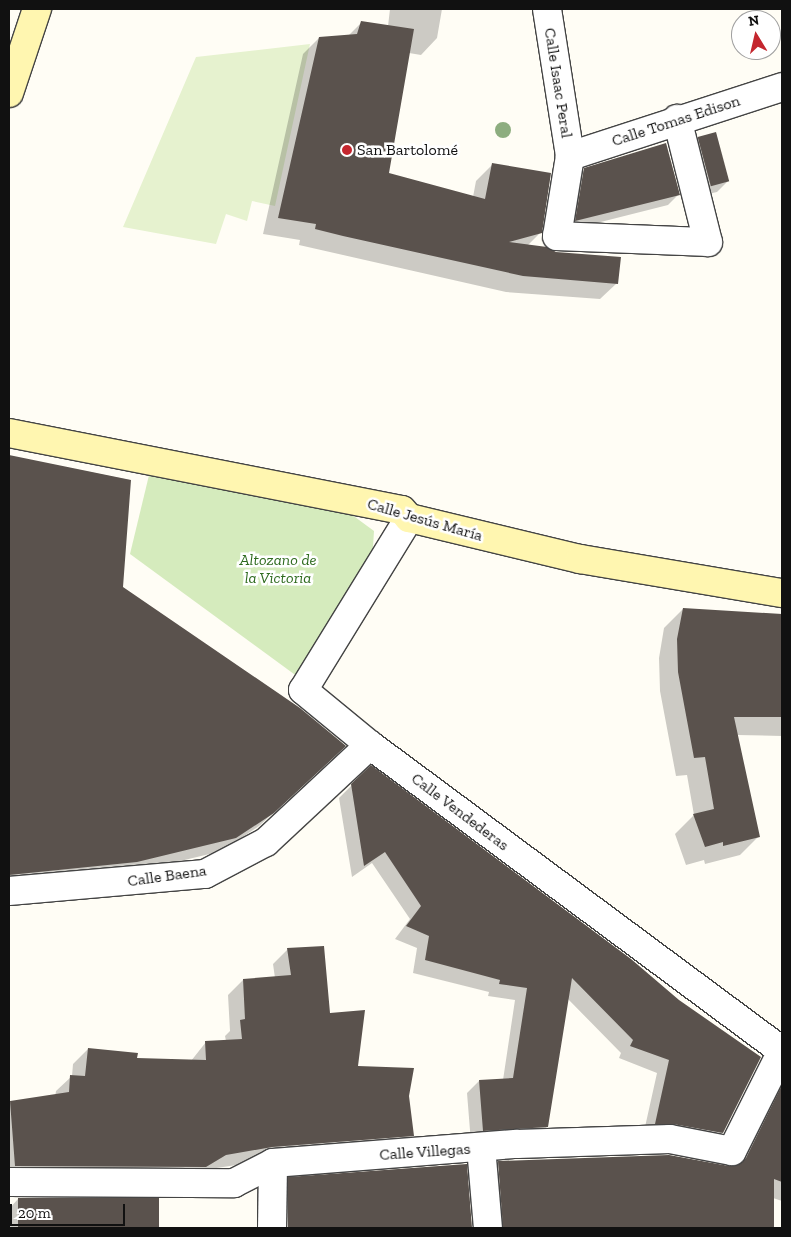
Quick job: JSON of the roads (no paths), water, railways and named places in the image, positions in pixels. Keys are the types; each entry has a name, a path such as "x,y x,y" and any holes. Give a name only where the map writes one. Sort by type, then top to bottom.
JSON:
{"street":[{"path":"9,93 37,9"},
{"name":"Calle Isaac Peral","path":"547,9 570,156 557,236 708,242 677,119"},
{"name":"Calle Tomas Edison","path":"570,156 677,119 782,87"},
{"name":"Calle Jesús María","path":"9,433 402,510 409,518 580,559 782,594"},
{"name":"Calle Vendederas","path":"409,518 303,690 370,745 782,1051"},
{"name":"Calle Baena","path":"9,891 205,874 266,842 370,745"},
{"name":"Calle Villegas","path":"9,1182 234,1183 273,1164 481,1147 670,1139 732,1151 782,1051"},
{"path":"481,1147 488,1228"},
{"path":"272,1228 273,1164"}],"place":[{"name":"San Bartolomé","path":"347,150"}],"park label":[{"name":"Altozano de la Victoria","path":"278,569"}]}
